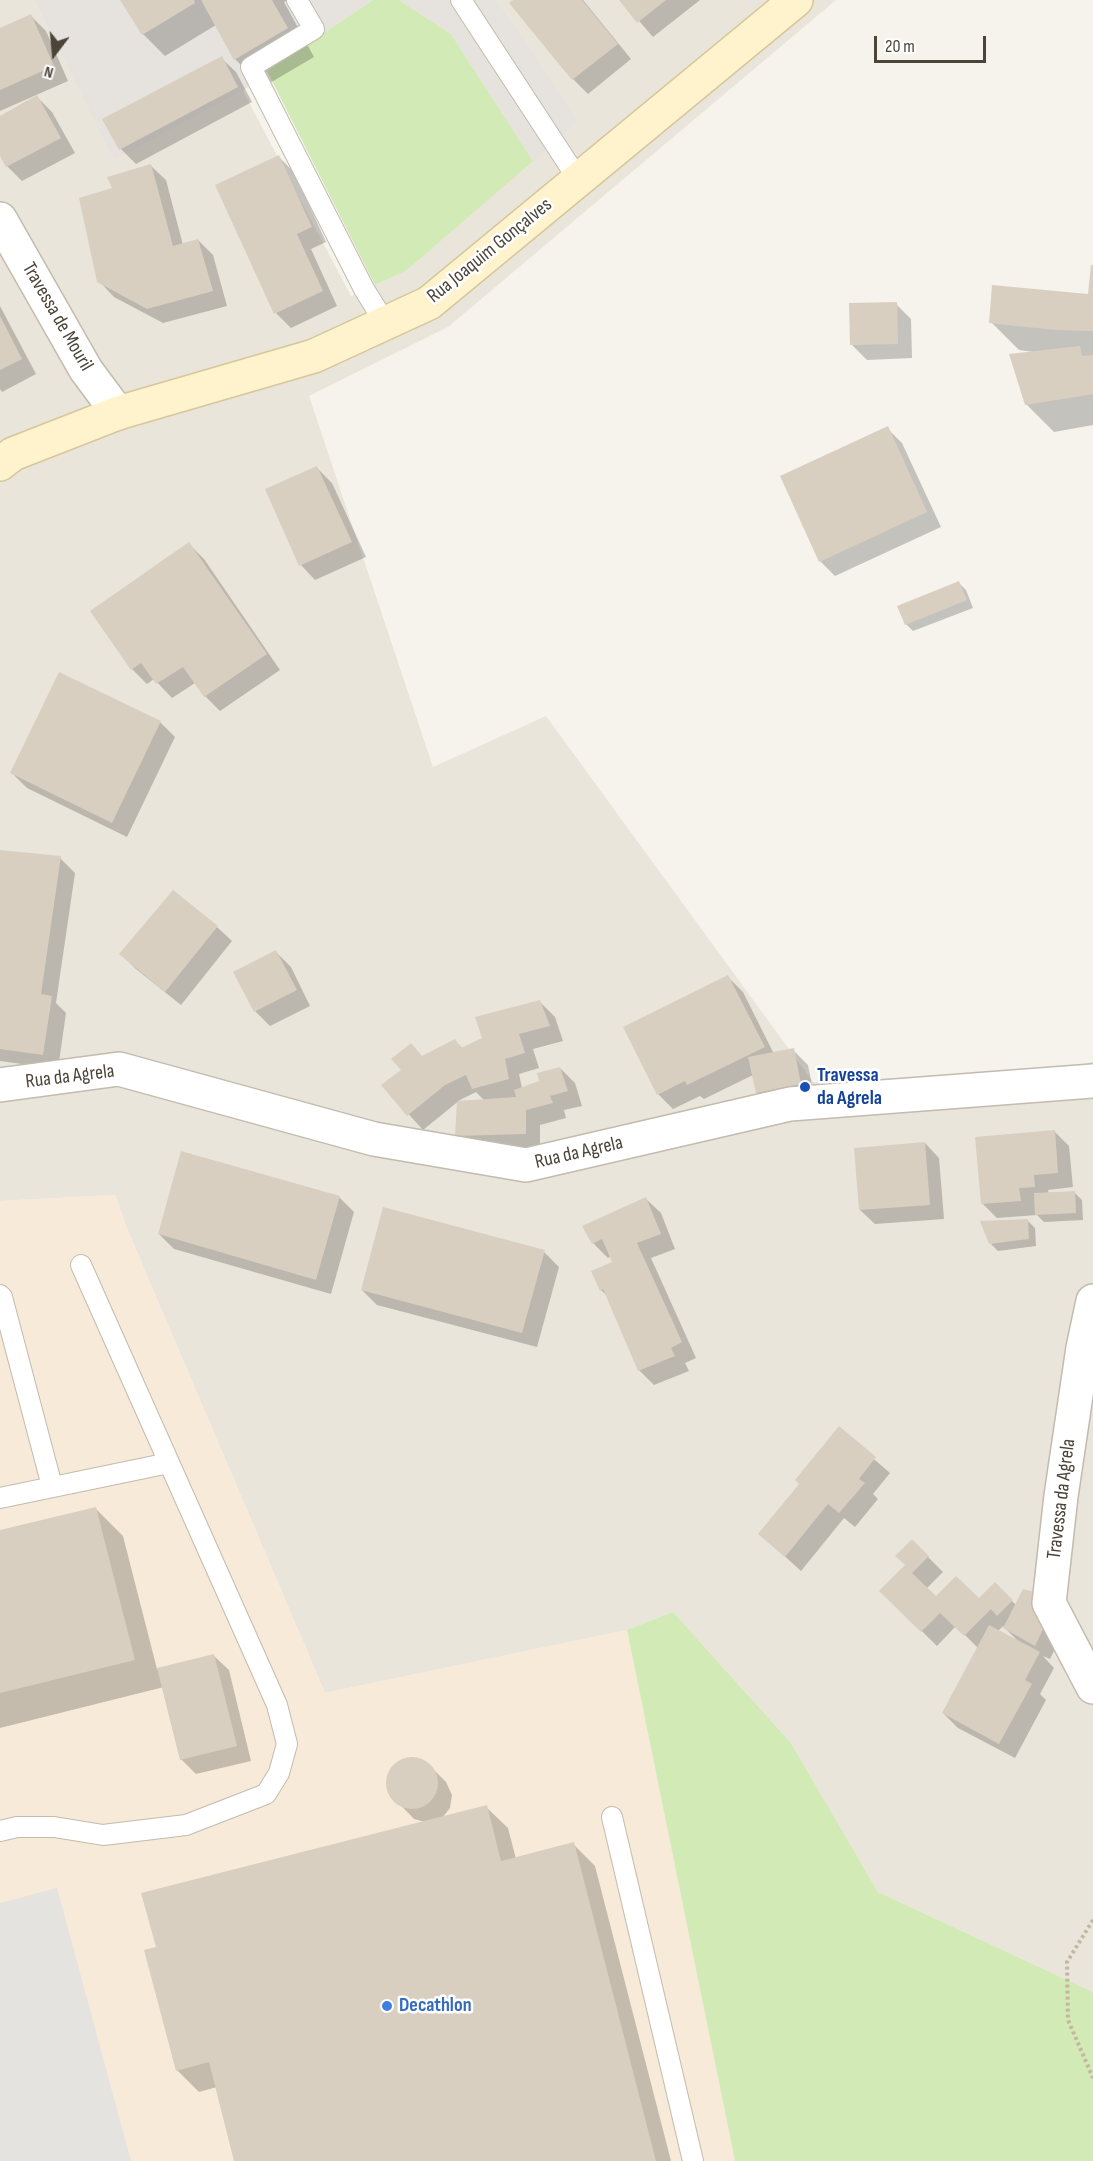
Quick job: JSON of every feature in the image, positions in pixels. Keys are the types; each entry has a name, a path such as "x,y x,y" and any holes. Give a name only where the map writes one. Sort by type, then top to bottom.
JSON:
{"main road":[{"name":"Rua Joaquim Gonçalves","path":"0,464 13,454 118,413 314,356 429,303 796,0"}],"street":[{"name":"Travessa de Mouril","path":"0,219 86,370 118,413"},
{"name":"Rua da Agrela","path":"0,1085 119,1069 374,1139 526,1165 790,1104 1093,1081"},
{"name":"Travessa da Agrela","path":"1093,1301 1083,1348 1064,1473 1049,1603 1093,1688"}],"lane":[{"path":"297,0 314,29 251,67 364,289 384,323"},
{"path":"462,0 578,179"},
{"path":"0,1832 17,1827 54,1827 103,1835 186,1825 266,1794 279,1773 287,1744 277,1705 81,1265"},
{"path":"0,1295 52,1486"},
{"path":"0,1498 169,1463"},
{"path":"612,1817 693,2161"}],"path":[{"path":"1093,1920 1067,1962 1068,2020 1093,2078"}],"shaded area":[{"path":"0,0 34,0 114,159 243,91 351,296 406,271 577,121 497,0 836,0 448,327 309,396 433,767 546,716 813,1082 1034,1072 1093,1062 1093,1992 878,1892 791,1743 673,1612 627,1630 325,1693 128,1231 115,1195 0,1201"},
{"path":"34,0 373,0 267,71 243,91 114,160"},
{"path":"399,0 497,0 578,121 533,161 451,34"},
{"path":"115,1195 128,1231 325,1693 627,1630 735,2161 0,2161 0,1201"},
{"path":"57,1888 131,2161 0,2161 0,1903"}],"green space":[{"path":"373,0 399,0 451,34 533,161 406,271 375,285 267,71"},
{"path":"673,1612 791,1743 878,1892 1093,1992 1093,2161 735,2161 627,1630"}],"building":[{"path":"120,0 194,0 195,3 142,35"},
{"path":"201,0 272,0 288,28 234,60"},
{"path":"513,0 582,0 618,44 572,80 509,3"},
{"path":"619,0 666,0 637,23"},
{"path":"31,14 54,66 0,90 0,28"},
{"path":"222,56 238,87 119,150 102,119"},
{"path":"37,95 61,138 6,167 0,156 0,116"},
{"path":"279,155 312,227 297,234 323,291 274,314 215,185"},
{"path":"151,164 173,246 198,239 213,291 147,309 97,282 79,198 112,188 107,177"},
{"path":"1091,265 1093,265 1093,331 1056,330 989,323 992,285 1088,294"},
{"path":"897,302 898,344 850,345 849,303"},
{"path":"0,316 22,359 0,370"},
{"path":"1080,346 1082,356 1093,355 1093,394 1025,405 1009,354"},
{"path":"888,426 927,512 819,562 780,476"},
{"path":"317,466 352,542 299,566 265,489"},
{"path":"189,542 267,654 204,697 183,667 156,684 141,663 131,670 90,611"},
{"path":"959,581 967,600 905,625 897,606"},
{"path":"59,672 161,721 112,823 10,773"},
{"path":"0,850 61,856 41,994 52,996 43,1055 0,1049"},
{"path":"173,890 218,926 165,992 119,954"},
{"path":"276,950 297,990 254,1012 233,972"},
{"path":"728,975 765,1047 687,1085 685,1081 657,1095 623,1027"},
{"path":"540,1000 550,1026 519,1034 525,1053 505,1059 509,1079 472,1089 466,1075 445,1085 407,1116 381,1085 401,1070 391,1059 411,1043 422,1056 455,1039 461,1048 482,1038 475,1017"},
{"path":"794,1048 801,1084 756,1093 748,1057"},
{"path":"560,1067 568,1091 550,1096 553,1103 526,1110 526,1134 455,1136 457,1101 516,1097 514,1090 539,1081 537,1073"},
{"path":"1055,1130 1058,1173 1034,1175 1035,1187 1019,1188 1021,1201 981,1204 975,1137"},
{"path":"925,1142 930,1205 859,1210 854,1148"},
{"path":"181,1151 340,1196 316,1280 158,1234"},
{"path":"1075,1191 1076,1213 1035,1215 1034,1193"},
{"path":"646,1197 661,1234 637,1243 682,1342 671,1348 675,1356 638,1371 603,1289 600,1291 591,1271 612,1262 602,1239 592,1244 582,1226"},
{"path":"383,1207 545,1250 522,1333 361,1290"},
{"path":"1028,1219 1029,1239 989,1244 980,1221"},
{"path":"839,1426 876,1457 859,1479 865,1483 839,1513 828,1504 785,1557 758,1534 799,1484 795,1480"},
{"path":"96,1507 135,1660 0,1693 0,1530"},
{"path":"912,1539 929,1556 912,1573 936,1596 956,1576 979,1598 995,1582 1013,1600 997,1616 991,1609 964,1636 940,1613 921,1632 879,1591 905,1565 895,1556"},
{"path":"1023,1589 1047,1595 1049,1617 1035,1646 1003,1628"},
{"path":"989,1625 1040,1652 1025,1680 1032,1684 999,1744 942,1713"},
{"path":"214,1654 237,1746 180,1760 157,1668"},
{"path":"412,1757 422,1759 430,1765 436,1773 438,1783 436,1793 430,1801 422,1807 412,1809 402,1807 394,1801 388,1793 386,1783 388,1773 394,1765 402,1759"},
{"name":"Decathlon","path":"487,1805 501,1861 574,1842 656,2161 234,2161 209,2062 176,2071 144,1950 156,1947 141,1893"}],"place":[{"name":"Travessa da Agrela","path":"805,1087"},
{"name":"Decathlon","path":"387,2006"}]}
